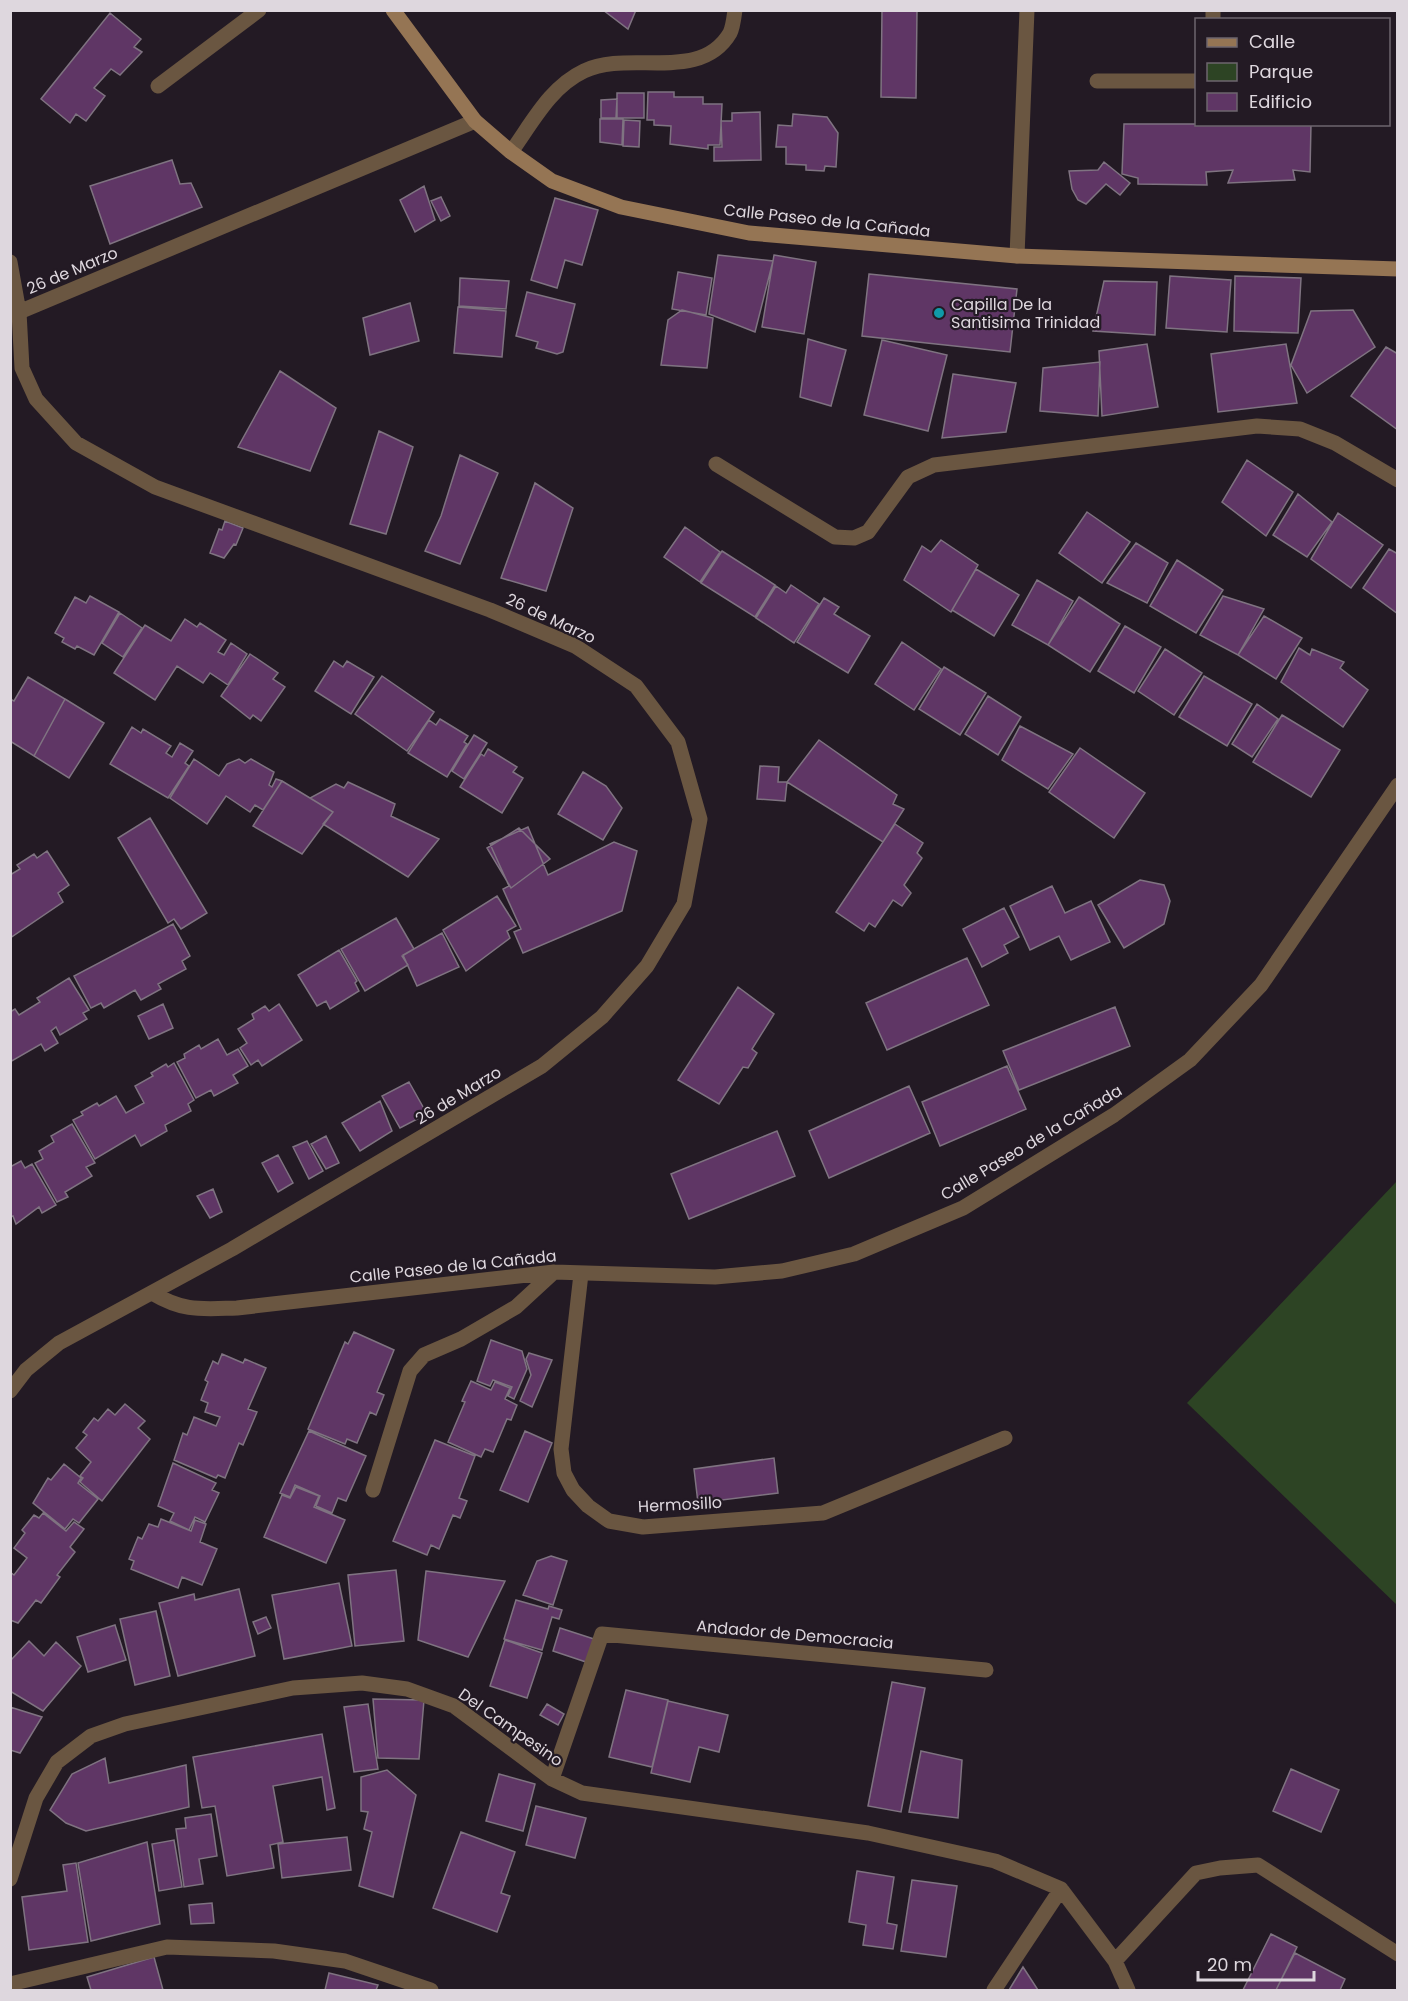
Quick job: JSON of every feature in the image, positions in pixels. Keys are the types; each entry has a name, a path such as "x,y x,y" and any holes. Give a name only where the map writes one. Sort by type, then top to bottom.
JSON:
{"street":[{"path":"158,86 259,10"},
{"name":"Calle Paseo de la Cañada","path":"393,10 475,121 511,152 552,180 621,207 749,233 1017,256 1398,269"},
{"path":"511,152 555,91 583,71 608,62 671,63 707,57 730,33 735,10"},
{"path":"1017,256 1027,10"},
{"path":"1097,81 1195,81"},
{"name":"26 de Marzo","path":"10,1391 26,1370 59,1343 289,1216 542,1066 602,1017 647,966 684,904 700,819 678,742 636,686 575,646 490,610 155,487 76,443 36,399 22,368 19,312 475,121"},
{"path":"10,262 19,312"},
{"path":"716,464 835,537 854,538 868,532 908,477 934,465 1257,426 1300,429 1335,443 1398,480"},
{"name":"Calle Paseo de la Cañada","path":"152,1293 173,1305 197,1309 237,1308 554,1272 715,1277 782,1271 854,1254 963,1208 1114,1115 1190,1060 1261,985 1398,785"},
{"path":"373,1490 410,1371 424,1355 461,1339 516,1307 554,1272"},
{"name":"Hermosillo","path":"581,1274 561,1449 564,1473 573,1490 588,1506 609,1521 643,1527 823,1513 1005,1438"},
{"name":"Andador de Democracia","path":"552,1779 602,1634 986,1670"},
{"name":"Del Campesino","path":"10,1879 36,1798 57,1762 92,1736 125,1724 294,1688 362,1683 408,1689 454,1706 552,1779 582,1793 868,1833 994,1861 1061,1889"},
{"path":"1115,1961 1197,1873 1220,1868 1258,1865 1398,1954"},
{"path":"994,1990 1061,1889 1115,1961 1128,1990"},
{"path":"10,1984 167,1947 274,1951 345,1961 431,1990"}],"green space":[{"path":"1397,1181 1397,1605 1187,1403"}],"building":[{"path":"603,10 636,10 628,29"},
{"path":"882,10 917,10 916,98 881,97"},
{"path":"110,13 141,39 134,47 142,52 120,75 111,69 94,88 105,96 86,121 76,114 70,123 41,99"},
{"path":"648,92 674,92 674,97 703,97 703,104 722,104 720,145 708,145 708,149 670,144 671,126 654,125 654,120 647,120"},
{"path":"617,93 644,93 644,118 617,118"},
{"path":"617,99 616,118 601,118 601,100"},
{"path":"760,112 761,160 714,161 714,147 722,147 721,121 732,121 732,113"},
{"path":"793,114 827,117 838,133 836,167 825,166 824,171 806,170 806,165 786,164 786,147 776,147 778,125 792,126"},
{"path":"600,119 623,119 622,145 600,142"},
{"path":"624,120 640,121 639,147 623,146"},
{"path":"1124,124 1311,126 1310,172 1293,170 1295,180 1228,183 1233,170 1206,172 1207,185 1138,184 1138,178 1122,174"},
{"path":"172,160 180,184 191,183 202,207 110,244 90,186"},
{"path":"1104,162 1130,183 1120,195 1106,184 1086,204 1078,200 1072,189 1069,171 1098,170"},
{"path":"424,186 435,220 415,232 400,200"},
{"path":"441,197 450,216 441,221 431,201"},
{"path":"555,198 598,210 582,265 565,260 557,288 531,280"},
{"path":"718,255 773,261 755,332 709,314"},
{"path":"774,255 816,262 804,334 762,327"},
{"path":"678,272 712,278 706,315 672,309"},
{"name":"Capilla De la Santisima Trinidad","path":"869,274 1017,289 1010,352 862,336"},
{"path":"1170,276 1231,280 1227,332 1166,328"},
{"path":"1235,276 1301,278 1298,333 1234,331"},
{"path":"460,278 509,281 506,309 459,306"},
{"path":"1104,281 1157,282 1155,335 1093,331"},
{"path":"527,292 575,304 563,352 557,354 536,348 538,342 516,336"},
{"path":"410,303 419,341 370,355 363,318"},
{"path":"458,307 506,311 502,357 454,353"},
{"path":"682,310 713,318 707,368 661,365 668,320"},
{"path":"1353,310 1375,347 1307,393 1291,365 1311,311"},
{"path":"808,339 846,350 831,406 800,397"},
{"path":"882,340 947,355 928,431 864,415"},
{"path":"1147,344 1158,407 1102,416 1099,351"},
{"path":"1286,344 1297,403 1218,412 1211,354"},
{"path":"1386,347 1398,354 1398,430 1351,396"},
{"path":"1100,362 1098,416 1040,411 1043,368"},
{"path":"280,371 336,408 310,471 238,447"},
{"path":"953,374 1016,383 1006,432 942,438"},
{"path":"379,431 413,447 386,534 350,524"},
{"path":"460,455 498,473 460,564 425,551 441,516"},
{"path":"1247,460 1293,492 1266,536 1222,502"},
{"path":"535,483 573,508 546,591 501,578"},
{"path":"1298,494 1332,522 1307,557 1273,535"},
{"path":"1087,512 1130,542 1102,583 1059,553"},
{"path":"1338,513 1383,545 1351,588 1311,559"},
{"path":"225,521 243,528 236,545 234,544 224,558 210,553 219,529 222,530"},
{"path":"685,527 720,552 700,582 664,557"},
{"path":"941,540 978,565 951,612 904,580 922,546 931,552"},
{"path":"1136,543 1168,563 1147,603 1107,583"},
{"path":"1389,549 1398,554 1398,614 1363,588"},
{"path":"722,551 775,585 755,617 701,583"},
{"path":"1177,560 1223,590 1196,633 1150,606"},
{"path":"976,569 1019,595 994,636 952,610"},
{"path":"1037,580 1073,601 1048,645 1012,625"},
{"path":"791,585 819,604 794,643 756,618 776,586 786,593"},
{"path":"90,596 119,612 94,655 77,646 75,649 62,642 64,638 55,633 75,597 86,603"},
{"path":"1223,596 1264,609 1238,655 1200,635"},
{"path":"1079,597 1120,624 1090,672 1048,645"},
{"path":"824,598 839,607 834,614 870,636 848,673 797,642"},
{"path":"120,613 142,628 123,657 102,643"},
{"path":"1264,616 1302,638 1276,679 1238,655"},
{"path":"185,619 197,627 200,623 226,640 218,652 224,655 231,643 247,654 228,685 210,673 203,683 177,666 155,700 114,673 145,625 171,641"},
{"path":"1125,626 1161,647 1134,693 1098,671"},
{"path":"902,642 941,669 914,710 875,684"},
{"path":"1299,648 1310,655 1312,649 1344,662 1340,668 1368,690 1343,727 1281,682"},
{"path":"1165,649 1202,673 1174,715 1138,691"},
{"path":"250,654 278,673 273,679 285,687 261,721 253,715 250,719 221,696"},
{"path":"334,661 343,667 347,661 374,677 351,714 315,691"},
{"path":"944,667 986,693 960,735 919,709"},
{"path":"382,676 434,712 407,751 355,714"},
{"path":"1204,676 1252,704 1227,746 1179,717"},
{"path":"28,677 65,699 34,756 10,741 10,699 14,701"},
{"path":"988,696 1021,717 998,755 965,734"},
{"path":"65,699 104,723 69,778 34,756"},
{"path":"1257,704 1278,719 1252,757 1232,744"},
{"path":"1282,715 1340,750 1311,797 1253,762"},
{"path":"440,719 468,736 464,742 467,744 447,777 408,753 429,720 436,725"},
{"path":"1020,726 1073,754 1048,789 1002,760"},
{"path":"132,727 141,733 143,729 171,746 166,753 172,757 180,743 193,751 185,763 189,766 168,798 110,764"},
{"path":"474,735 487,743 464,779 452,771"},
{"path":"819,740 897,795 893,804 904,809 883,842 787,782"},
{"path":"1080,748 1145,793 1114,838 1049,792"},
{"path":"488,749 517,767 513,772 523,778 502,813 460,787 481,754 484,756"},
{"path":"194,759 219,776 227,764 239,759 245,763 251,759 274,772 269,785 272,787 276,779 282,781 263,810 255,805 250,812 226,796 207,824 170,798"},
{"path":"760,766 779,767 778,782 787,782 785,801 757,799"},
{"path":"583,772 606,786 622,808 603,840 558,814"},
{"path":"282,781 333,812 302,854 253,826"},
{"path":"348,782 395,804 391,816 439,839 408,877 323,824 333,812 310,798 336,784 344,788"},
{"path":"150,818 207,913 181,929 174,919 168,923 118,838"},
{"path":"895,824 923,843 917,853 922,858 904,885 911,893 902,906 893,900 875,927 869,923 864,931 836,912"},
{"path":"528,827 548,875 614,842 637,851 622,911 523,953 514,932 521,929 503,889 509,886 490,844"},
{"path":"519,828 550,859 511,888 487,848"},
{"path":"47,851 69,885 58,893 63,902 10,938 10,875 20,869 17,865 34,854 37,858"},
{"path":"1140,880 1164,885 1170,901 1164,924 1124,948 1098,905"},
{"path":"1052,886 1065,913 1091,901 1110,942 1071,960 1059,936 1030,950 1010,906"},
{"path":"497,896 516,926 507,931 510,938 466,971 443,930"},
{"path":"1004,908 1019,937 1004,945 1008,953 982,967 963,929"},
{"path":"396,918 414,949 402,956 408,965 365,991 341,949"},
{"path":"173,924 190,956 182,961 186,969 158,984 161,989 141,1000 135,990 104,1008 101,1003 91,1008 74,976"},
{"path":"442,933 459,967 417,986 403,955"},
{"path":"339,950 357,981 355,983 359,991 330,1009 326,1001 317,1006 298,975"},
{"path":"967,958 989,1005 887,1050 866,1003"},
{"path":"69,978 89,1010 83,1013 87,1019 60,1035 56,1027 51,1031 58,1043 45,1051 41,1044 10,1062 10,1012 15,1009 19,1015 40,1002 37,998"},
{"path":"738,987 774,1014 752,1049 757,1053 748,1068 743,1067 719,1104 678,1080"},
{"path":"163,1004 173,1028 149,1039 138,1016"},
{"path":"279,1004 302,1040 262,1066 258,1060 251,1065 240,1048 247,1043 238,1029 254,1019 252,1014 265,1006 269,1011"},
{"path":"1115,1007 1130,1046 1019,1090 1003,1051"},
{"path":"218,1039 227,1055 238,1049 248,1066 233,1075 238,1083 214,1096 211,1090 196,1098 177,1062 185,1058 184,1054 199,1045 201,1049"},
{"path":"174,1063 194,1100 188,1104 191,1111 165,1125 167,1131 141,1146 135,1135 95,1159 73,1120 83,1115 81,1112 97,1103 99,1106 116,1096 126,1113 144,1103 135,1086 153,1076 151,1073 166,1064 168,1067"},
{"path":"1007,1066 1026,1109 940,1146 922,1102"},
{"path":"409,1082 427,1114 400,1128 382,1096"},
{"path":"909,1086 930,1133 829,1178 809,1131"},
{"path":"380,1101 392,1131 360,1151 342,1123"},
{"path":"72,1124 95,1163 86,1167 92,1176 65,1192 68,1197 57,1202 35,1163 43,1159 39,1151 54,1142 51,1136"},
{"path":"777,1131 795,1176 689,1219 671,1174"},
{"path":"326,1136 339,1163 326,1169 311,1144"},
{"path":"307,1141 323,1171 309,1179 293,1147"},
{"path":"278,1155 293,1183 278,1192 262,1163"},
{"path":"21,1161 25,1168 32,1164 56,1205 42,1213 39,1207 16,1224 13,1216 10,1217 10,1167"},
{"path":"213,1189 222,1212 210,1218 197,1196"},
{"path":"354,1332 394,1350 377,1392 384,1395 376,1415 370,1412 357,1443 347,1439 345,1444 308,1429 345,1342 348,1344"},
{"path":"491,1340 522,1351 527,1369 514,1399 508,1396 512,1387 493,1380 490,1386 477,1381"},
{"path":"529,1353 552,1360 532,1407 520,1401 531,1375 526,1359"},
{"path":"222,1354 243,1363 245,1359 266,1368 248,1409 257,1412 243,1445 239,1443 225,1478 218,1475 216,1478 174,1460 183,1433 187,1435 194,1417 216,1426 220,1417 205,1412 208,1403 201,1400 208,1382 205,1380 213,1361 218,1364"},
{"path":"471,1381 491,1390 495,1382 510,1388 505,1399 517,1405 511,1420 507,1419 493,1452 485,1449 481,1457 448,1442"},
{"path":"125,1404 145,1421 138,1428 150,1439 102,1501 80,1482 83,1478 80,1476 91,1462 76,1448 87,1435 83,1432 94,1418 98,1421 108,1409 115,1415"},
{"path":"309,1431 366,1456 346,1501 338,1498 332,1513 316,1506 320,1496 295,1485 290,1497 280,1493"},
{"path":"525,1431 552,1443 528,1502 500,1490"},
{"path":"435,1440 475,1456 459,1498 467,1501 460,1518 453,1515 439,1549 431,1545 427,1555 393,1541"},
{"path":"774,1458 778,1493 698,1503 694,1469"},
{"path":"173,1463 216,1483 212,1490 219,1493 205,1522 195,1517 189,1530 170,1521 174,1513 158,1506"},
{"path":"64,1464 81,1478 78,1483 98,1499 79,1523 73,1519 65,1529 33,1503 48,1478 51,1480"},
{"path":"296,1487 319,1496 314,1507 345,1520 326,1563 264,1537 282,1495 290,1498"},
{"path":"43,1513 66,1531 74,1522 84,1529 70,1547 75,1552 57,1575 60,1577 41,1603 36,1600 18,1623 10,1620 10,1572 14,1575 27,1558 14,1548 25,1533 22,1530 34,1515 39,1518"},
{"path":"161,1519 191,1531 195,1520 206,1524 200,1542 217,1549 202,1585 182,1577 178,1588 131,1569 134,1561 129,1559 138,1537 142,1539 149,1524 158,1527"},
{"path":"551,1556 567,1561 553,1605 523,1595 537,1561"},
{"path":"396,1570 404,1641 355,1646 348,1575"},
{"path":"426,1571 505,1581 468,1657 418,1640"},
{"path":"339,1583 352,1646 284,1659 272,1595"},
{"path":"239,1589 255,1656 178,1676 159,1603 194,1594 195,1600"},
{"path":"516,1600 548,1609 549,1606 562,1610 559,1619 552,1617 542,1650 504,1639"},
{"path":"156,1611 170,1676 135,1685 120,1619"},
{"path":"266,1617 271,1628 258,1634 253,1622"},
{"path":"115,1625 126,1660 88,1672 77,1637"},
{"path":"560,1628 594,1639 586,1662 553,1651"},
{"path":"505,1640 542,1653 527,1698 490,1686"},
{"path":"29,1641 44,1656 56,1642 81,1666 43,1711 10,1691 10,1661"},
{"path":"892,1682 925,1688 901,1812 868,1806"},
{"path":"626,1690 668,1700 652,1767 609,1757"},
{"path":"373,1699 424,1700 419,1759 378,1758"},
{"path":"668,1701 728,1715 719,1752 699,1747 690,1782 651,1773"},
{"path":"368,1704 378,1769 354,1772 344,1707"},
{"path":"547,1704 564,1714 558,1725 540,1715"},
{"path":"10,1707 42,1717 20,1753 10,1750"},
{"path":"322,1734 335,1808 327,1810 322,1777 273,1786 283,1842 270,1845 274,1868 227,1876 215,1806 202,1808 193,1757"},
{"path":"921,1751 962,1760 958,1818 909,1812"},
{"path":"105,1758 109,1783 186,1765 189,1807 86,1831 66,1823 50,1810 72,1774"},
{"path":"1291,1769 1339,1790 1321,1832 1273,1811"},
{"path":"387,1770 416,1795 393,1897 359,1886 372,1832 364,1829 368,1812 361,1811 361,1777"},
{"path":"499,1774 535,1784 523,1831 486,1821"},
{"path":"536,1806 586,1818 575,1858 526,1845"},
{"path":"211,1814 217,1856 199,1859 203,1884 184,1887 176,1829 186,1828 185,1818"},
{"path":"461,1832 515,1852 501,1893 510,1896 497,1932 433,1908"},
{"path":"347,1837 351,1870 282,1878 278,1844"},
{"path":"174,1840 182,1887 159,1891 152,1844"},
{"path":"147,1842 160,1924 91,1941 78,1863"},
{"path":"76,1863 88,1942 29,1950 22,1897 67,1891 63,1865"},
{"path":"857,1871 894,1877 887,1923 897,1925 893,1949 863,1945 866,1925 849,1922"},
{"path":"912,1880 957,1886 946,1957 901,1951"},
{"path":"212,1903 214,1923 191,1924 189,1905"},
{"path":"1271,1934 1297,1947 1276,1990 1243,1990"},
{"path":"1295,1953 1345,1979 1340,1990 1276,1990"},
{"path":"154,1957 163,1990 91,1990 87,1977"},
{"path":"1023,1967 1038,1990 1009,1990"},
{"path":"329,1973 378,1985 376,1990 325,1990"}],"place":[{"name":"Capilla De la Santisima Trinidad","path":"939,313"}]}
